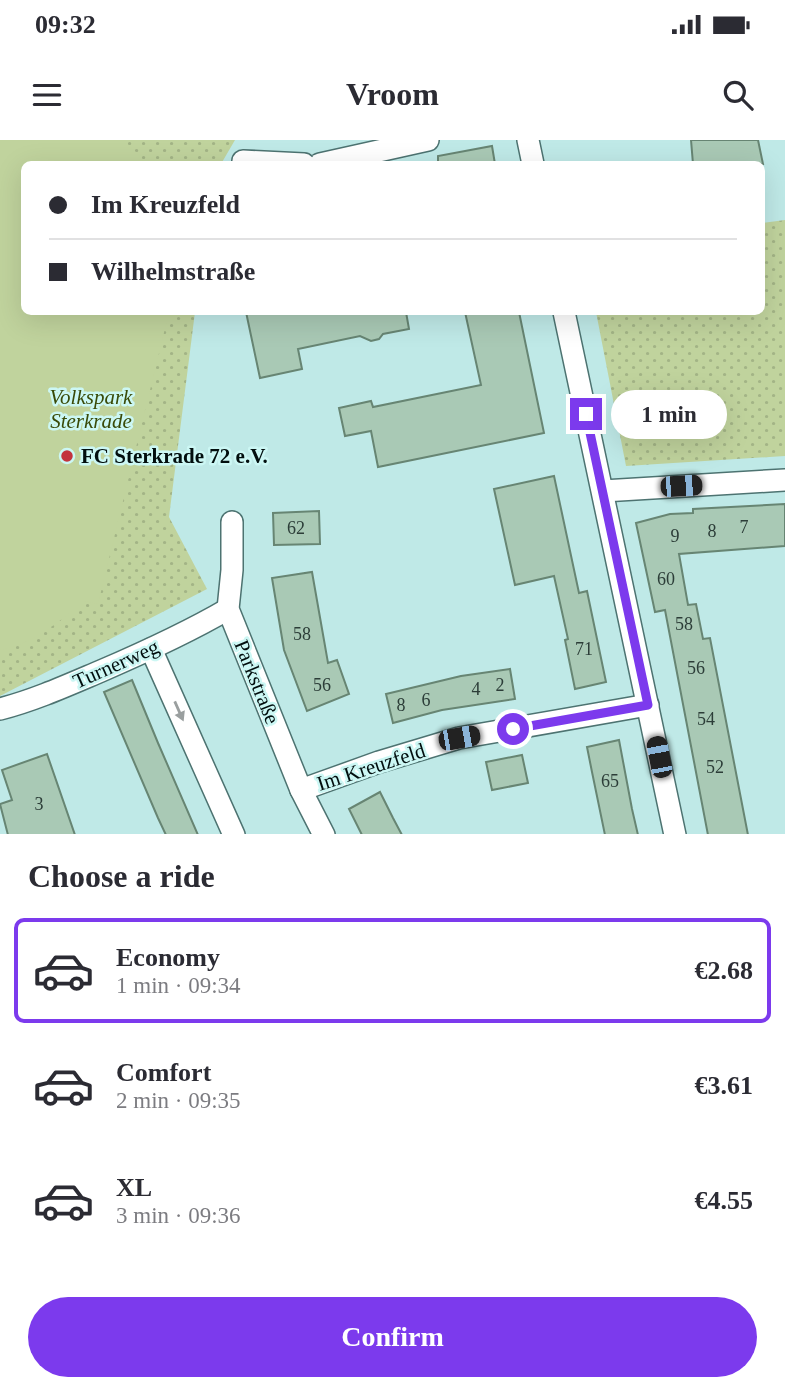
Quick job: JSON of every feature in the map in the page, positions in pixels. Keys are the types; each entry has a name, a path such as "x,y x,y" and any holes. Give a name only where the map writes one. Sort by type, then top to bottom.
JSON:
{"street":[{"path":"334,161 428,140"},
{"path":"528,140 532,161"},
{"path":"565,315 675,834"},
{"path":"603,491 785,480"},
{"name":"Parkstraße","path":"232,522 232,570 228,609 301,790 323,834"},
{"name":"Turnerweg","path":"0,709 29,702 151,649 228,609"},
{"path":"151,649 234,834"},
{"name":"Im Kreuzfeld","path":"301,790 379,762 459,738 648,705"}],"green space":[{"name":"FC Sterkrade 72 e.V.","path":"0,140 235,140 223,161 21,161 21,315 195,315 169,517 207,589 0,696"},
{"name":"FC Sterkrade 72 e.V.","path":"0,140 121,140 143,161 21,161 21,315 168,315 98,604 85,601 35,638 0,650"},
{"path":"785,220 785,456 626,466 597,315 765,315 765,222"}],"building":[{"path":"691,140 758,140 762,161 693,161"},
{"path":"492,146 494,161 438,161 438,156"},
{"path":"247,315 407,315 409,329 383,334 379,339 371,341 360,336 298,349 302,369 260,378"},
{"path":"466,315 520,315 544,433 378,467 371,431 345,436 339,408 371,401 373,407 481,385"},
{"path":"554,476 579,593 587,591 606,682 575,689 565,640 568,639 554,576 515,585 494,489"},
{"path":"785,504 785,546 679,554 688,605 696,604 703,639 710,638 748,834 708,834 665,610 655,612 636,523 670,514 693,513 693,509"},
{"path":"319,511 320,544 274,545 273,513"},
{"path":"312,572 328,663 337,660 349,694 307,711 284,650 272,578"},
{"path":"510,669 515,699 442,710 393,723 386,694 461,676"},
{"path":"132,680 198,834 166,834 104,692"},
{"path":"619,740 638,834 605,834 587,747"},
{"path":"47,754 75,834 8,834 0,804 12,800 2,770"},
{"path":"522,755 528,783 492,790 486,762"},
{"path":"380,792 401,834 362,834 349,809"}],"place":[{"name":"FC Sterkrade 72 e.V.","path":"67,456"}],"route":[{"path":"513,729 648,705 586,414"}],"park label":[{"name":"Volkspark Sterkrade","path":"91,409"}]}
